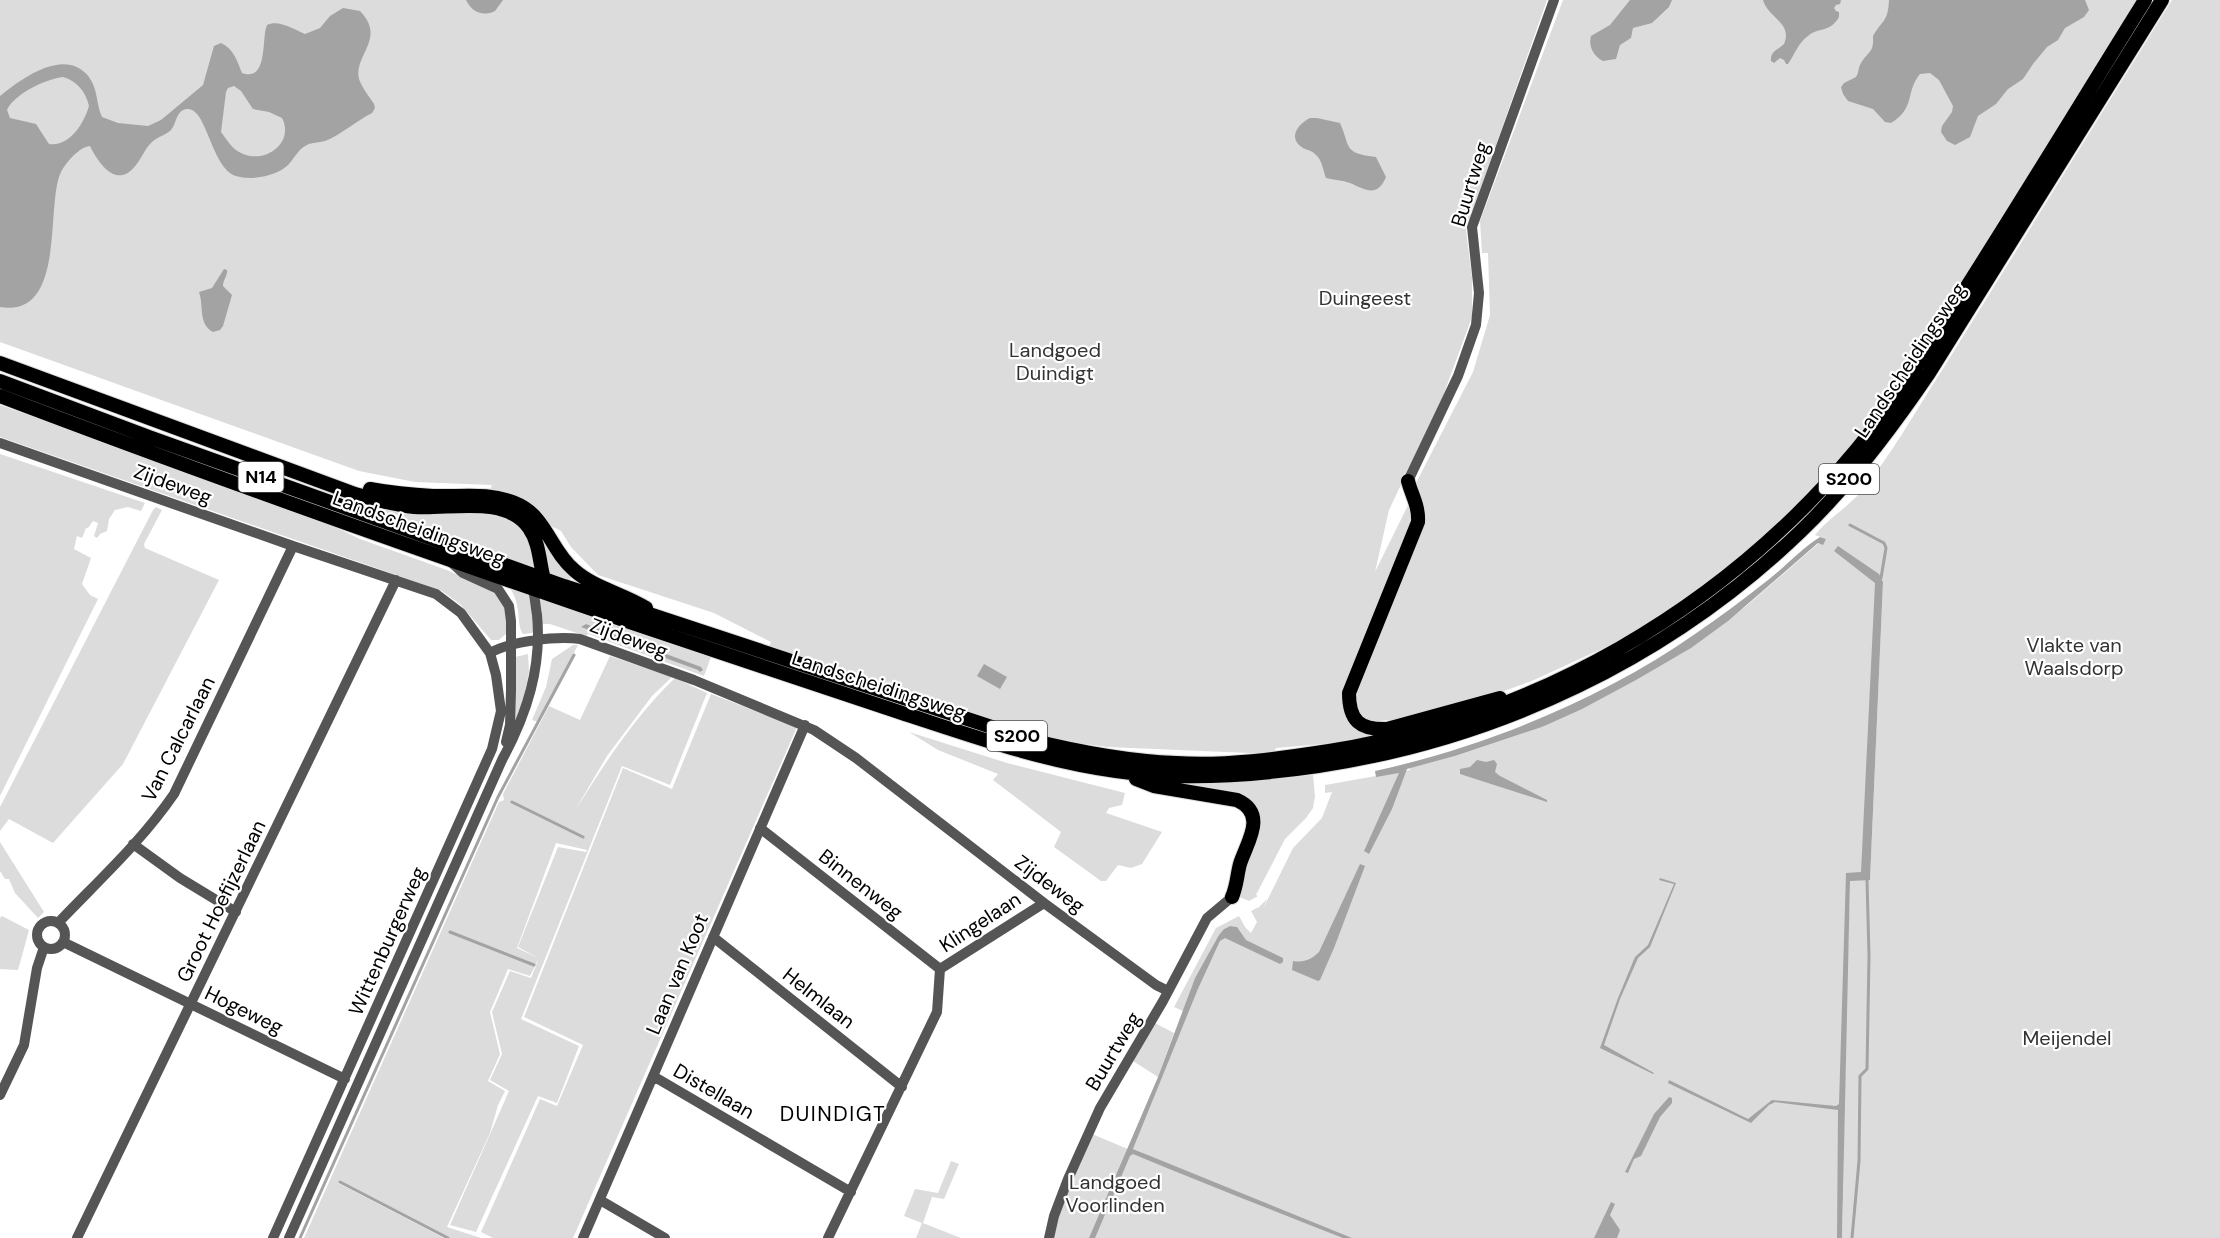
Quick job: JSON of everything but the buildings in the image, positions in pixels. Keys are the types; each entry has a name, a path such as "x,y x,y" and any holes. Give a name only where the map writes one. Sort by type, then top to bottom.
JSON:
{"main road":[{"name":"Landscheidingsweg","path":"0,396 144,451 551,595 1031,740 1124,759 1178,763 1284,759 1358,746 1425,731 1482,712 1526,695 1617,651 1674,616 1770,541 1821,491 1889,409 2145,0"},
{"name":"Landscheidingsweg","path":"0,381 149,437 667,621 716,644 1027,753 1111,771 1176,777 1283,772 1363,760 1425,745 1496,722 1579,686 1623,663 1681,628 1729,592 1804,527 1864,462 1900,417 2162,0"},
{"name":"N14","path":"3,364 355,494 402,505 489,507 509,513 525,523 533,535 543,578 551,595"},
{"name":"N14","path":"315,478 391,493 485,496 514,502 535,516 573,570 591,582 630,598 667,621"},
{"path":"1408,481 1419,509 1418,522 1349,693 1349,706 1354,718 1363,726 1387,729 1494,698 1526,695"},
{"path":"1111,771 1154,786 1237,800 1247,807 1252,816 1253,830 1240,865 1232,897"}],"street":[{"name":"Buurtweg","path":"1408,481 1458,376 1476,325 1479,293 1472,227 1554,0"},
{"name":"Zijdeweg","path":"0,443 436,594 452,604 471,624 490,653 511,645 567,638 580,639 694,680 805,725 856,758 1044,903 1156,985 1168,991"},
{"name":"Van Calcarlaan","path":"58,923 160,814 174,794 293,546"},
{"name":"Wittenburgerweg","path":"449,560 463,573 498,589 509,606 511,616 510,725 502,760"},
{"name":"Wittenburgerweg","path":"289,1238 502,760 524,716 536,665 538,625 533,588 523,571"},
{"name":"Groot Hoefijzerlaan","path":"77,1238 396,580"},
{"name":"Wittenburgerweg","path":"273,1238 492,748 501,711 490,653"},
{"name":"Laan van Koot","path":"583,1238 805,725"},
{"name":"Binnenweg","path":"760,828 940,969"},
{"path":"133,844 180,878 236,912"},
{"name":"Buurtweg","path":"1049,1238 1054,1216 1068,1179 1100,1108 1134,1053 1207,918 1232,897"},
{"name":"Klingelaan","path":"828,1238 937,1012 940,969 1044,903"},
{"path":"51,921 58,923 65,935 63,942 51,949 44,947 37,935 39,928 51,921"},
{"name":"Helmlaan","path":"713,937 902,1087"},
{"name":"Hogeweg","path":"63,942 345,1079"},
{"path":"0,1095 24,1046 32,996 44,947"},
{"name":"Distellaan","path":"653,1076 851,1192"},
{"path":"600,1200 665,1238"}],"green space":[{"name":"Landgoed Duindigt","path":"0,0 1547,0 1466,230 1472,277 1472,317 1443,396 1389,510 1375,572 1418,485 1416,483 1473,372 1490,315 1488,253 1482,253 1480,221 1563,0 2139,0 1894,392 1850,449 1790,515 1711,583 1632,635 1507,690 1401,719 1379,721 1381,735 1334,743 1276,748 1273,754 1108,747 1046,739 769,647 771,642 714,613 598,575 571,547 561,531 488,494 492,485 415,482 359,471 0,342"},
{"path":"2172,0 2220,0 2220,1238 1842,1238 1844,1158 1841,1238 1052,1238 1062,1203 1092,1134 1142,1155 1143,1153 1133,1149 1198,989 1220,941 1237,927 1230,926 1224,929 1195,978 1183,1011 1174,1007 1216,928 1239,916 1251,933 1257,922 1251,911 1267,899 1263,909 1293,848 1322,818 1332,792 1325,793 1325,785 1410,770 1410,768 1455,756 1542,727 1682,653 1745,607 1826,539 1815,535 1859,494 1871,479 1944,367","holes":["1880,576 1883,582 1870,880 1850,880 1848,955 1849,877 1866,877"]},
{"path":"0,405 265,499 318,519 360,539 447,570 499,595 505,604 508,632 499,640 491,640 461,605 442,591 0,437"},
{"path":"0,454 145,503 141,511 128,507 115,510 109,519 107,531 97,538 94,536 98,523 93,521 86,528 82,538 77,536 74,549 91,558 82,584 90,595 98,599 0,796"},
{"path":"340,498 414,510 491,514 507,519 520,529 530,545 535,568"},
{"path":"156,507 162,510 144,544 145,548 219,580 123,764 53,843 9,819 0,831 0,807"},
{"path":"551,544 572,574 570,581 550,575 544,546"},
{"path":"512,587 532,594 535,627 532,633 523,634 521,630"},
{"path":"538,597 711,657 704,676 588,634 586,636 550,624 542,624"},
{"path":"573,645 578,645 538,722 532,720 546,687 552,659"},
{"path":"528,654 529,672 520,718 514,723 515,657"},
{"path":"610,656 672,677 652,696 607,756 574,812 633,725 675,678 707,693 670,785 622,766 521,1019 579,1046 557,1103 538,1096 476,1232 450,1225 509,1091 490,1080 502,1054 492,1012 510,971 531,978 539,958 530,976 508,969 490,1012 500,1054 488,1081 505,1091 498,1105 490,1133 447,1227 481,1238 450,1238 339,1181 338,1183 444,1238 304,1238 499,802 504,800 503,794 549,706 580,720","holes":["556,843 587,850 586,852 558,847 518,947 538,958 517,948"]},
{"path":"711,694 797,727 573,1238 493,1238 481,1232 540,1099 557,1106 583,1045 524,1017 623,768 672,789"},
{"path":"909,732 1007,763 1125,793 1122,805 1109,808 1106,813 1162,832 1142,864 1131,868 1118,865 1106,881 1101,881 1054,847 1061,832 993,780 998,774 938,750"},
{"path":"1313,775 1315,796 1313,808 1285,839 1256,895 1258,896 1249,901 1237,896 1255,809 1157,780 1249,781"},
{"path":"0,842 44,912 38,918 15,893 9,879 5,879 0,871"},
{"path":"2,916 29,930 18,970 0,969 0,918"},
{"path":"1155,1023 1174,1033 1158,1077 1133,1061"},
{"path":"951,1161 959,1164 944,1199 932,1197 923,1223 961,1238 916,1238 922,1223 904,1216 915,1189 938,1193"}],"shaded area":[{"path":"466,0 503,0 495,11 486,14 471,8"},
{"path":"1630,0 1672,0 1669,7 1652,23 1633,28 1631,38 1620,45 1616,59 1603,61 1592,51 1591,36 1610,25"},
{"path":"1763,0 1841,0 1840,4 1834,8 1839,12 1839,17 1835,22 1805,39 1786,64 1780,58 1774,63 1771,61 1773,53 1784,44 1786,37 1783,26"},
{"path":"1889,0 2085,0 2089,10 2084,17 2065,28 2058,40 2047,47 2023,79 2008,89 1996,104 1978,116 1970,137 1955,145 1947,141 1941,132 1953,106 1939,80 1930,73 1920,74 1915,81 1904,112 1891,123 1885,122 1873,109 1848,101 1843,94 1841,87 1856,77 1861,63 1872,49 1873,36 1886,17"},
{"path":"343,8 360,11 367,21 370,38 358,70 360,82 374,104 375,108 372,113 323,142 304,146 283,169 271,175 256,178 236,176 228,171 215,151 200,118 194,111 187,109 179,114 171,130 152,142 136,165 122,175 109,172 98,160 90,146 83,148 67,162 59,177 49,260 44,280 35,297 20,306 0,307 0,96 43,68 68,64 79,68 89,77 94,86 102,117 118,123 148,126 161,120 203,85 214,46 221,43 229,49 242,73 251,74 260,65 267,25 281,24 305,34 320,28 330,16","holes":["63,77 73,81 80,88 89,106 84,120 70,138 57,144 49,144 36,124 10,118 7,110 16,98 31,88","234,86 241,91 253,109 269,112 282,118 285,127 284,136 281,143 268,154 250,156 241,153 232,147 221,132 226,92 228,88"]},
{"path":"1310,118 1340,123 1353,151 1376,157 1386,177 1383,184 1375,190 1366,190 1347,182 1326,178 1318,157 1303,148 1296,140 1298,127"},
{"path":"224,269 227,272 223,286 232,295 223,326 220,330 213,332 208,329 203,320 199,292 212,288"},
{"path":"1820,537 1826,539 1823,545 1818,543 1728,621 1691,648 1636,680 1542,727 1455,756 1407,769 1392,809 1369,854 1364,851 1399,773 1376,777 1375,771 1458,749 1582,700 1659,658 1714,621"},
{"path":"1838,546 1879,574 1883,582 1870,880 1850,881 1842,1238 1837,1238 1838,1110 1775,1102 1751,1123 1668,1083 1669,1080 1748,1119 1772,1100 1836,1106 1839,1104 1846,873 1861,872 1875,583 1834,551"},
{"path":"586,624 701,667 703,670 700,672 581,627"},
{"path":"984,664 1007,677 1000,689 977,676"},
{"path":"1477,760 1486,762 1494,760 1497,764 1495,772 1500,776 1547,802 1460,774 1460,769 1470,767"},
{"path":"1360,864 1365,866 1320,980 1292,970 1293,961 1308,960 1319,952"},
{"path":"1660,878 1676,883 1650,947 1638,958 1620,999 1604,1045 1653,1074 1600,1048 1635,957 1648,945 1674,884 1659,880"},
{"path":"1230,926 1237,927 1246,940 1283,958 1283,962 1280,964 1225,938 1220,941 1133,1149 1352,1238 1343,1238 1133,1154 1130,1156 1095,1238 1089,1238 1158,1077 1195,978 1219,935"},
{"path":"1669,1097 1672,1098 1672,1103 1660,1117 1641,1156 1634,1159 1628,1173 1625,1172 1654,1114"},
{"path":"1611,1202 1615,1204 1610,1215 1620,1230 1617,1238 1594,1238"}],"waterway":[{"path":"1850,525 1884,543 1886,548 1881,578"},
{"path":"300,1238 498,797 574,655"},
{"path":"512,802 583,837"},
{"path":"1852,1238 1859,1161 1860,1076 1867,1069 1869,956 1867,880"},
{"path":"450,932 534,965"},
{"path":"340,1182 448,1238"}],"district":[{"name":"DUINDIGT","path":"833,1114"}],"park label":[{"name":"Duingeest","path":"1365,298"},
{"name":"Vlakte van Waalsdorp","path":"2074,656"},
{"name":"Meijendel","path":"2067,1038"},
{"name":"Landgoed Voorlinden","path":"1115,1194"}]}
